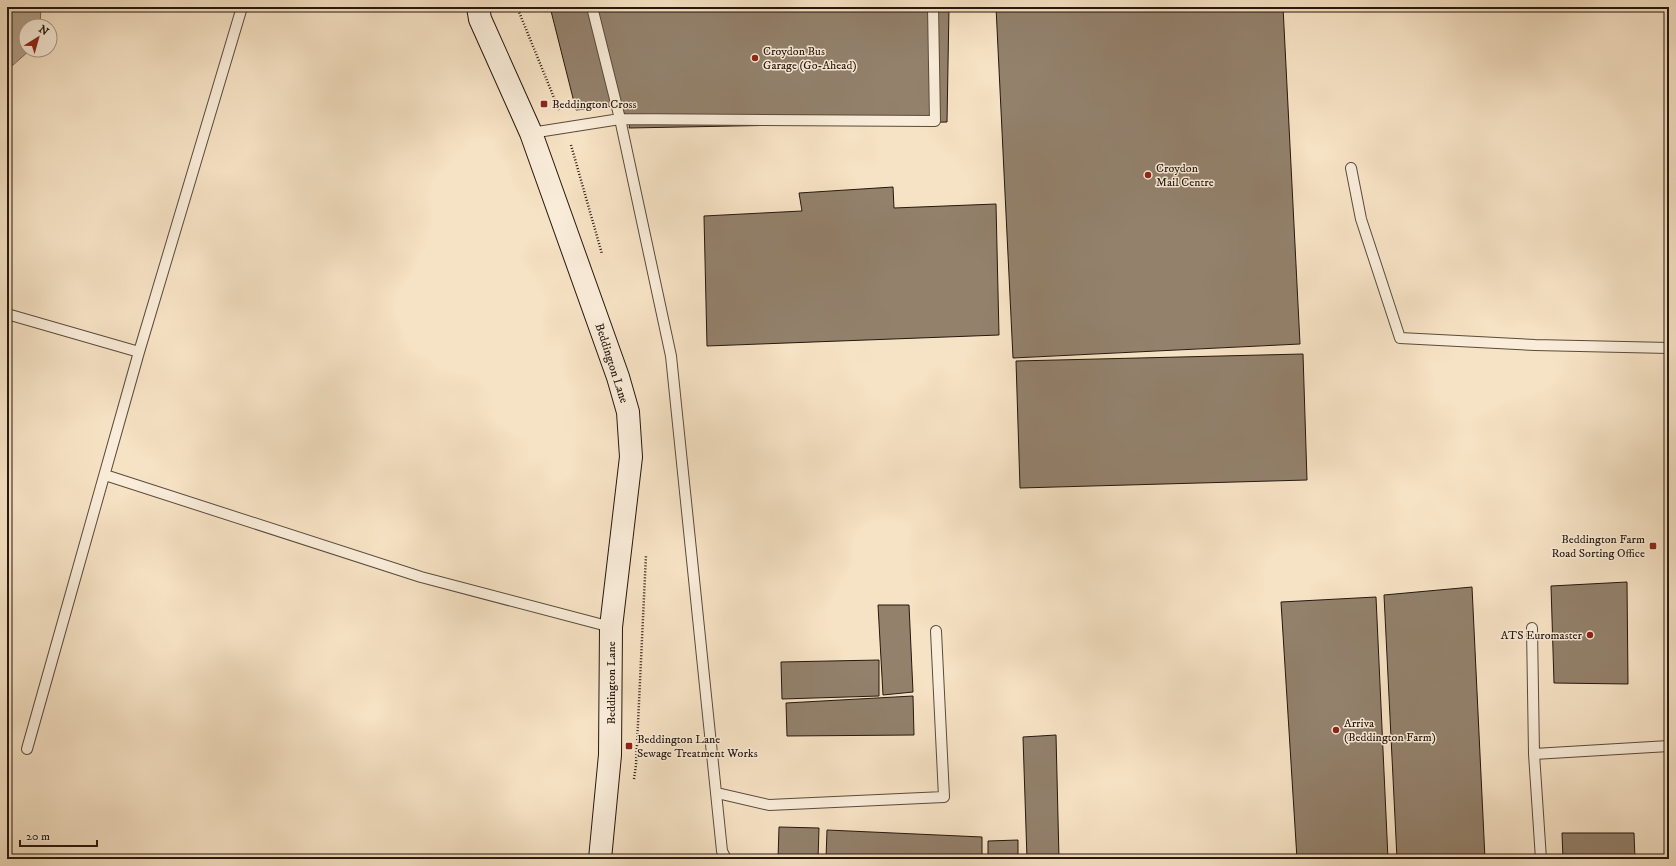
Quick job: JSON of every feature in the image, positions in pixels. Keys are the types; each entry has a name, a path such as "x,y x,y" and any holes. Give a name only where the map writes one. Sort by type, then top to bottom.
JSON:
{"main road":[{"name":"Beddington Lane","path":"478,7 480,19 531,133 618,377 628,412 631,457 612,627 610,755 600,859"}],"lane":[{"path":"27,749 139,352 242,7"},
{"path":"592,7 620,119 671,356 722,851 726,859"},
{"path":"531,133 620,119 935,121 933,7"},
{"path":"1351,168 1362,219 1400,338 1535,345 1669,348"},
{"path":"7,314 139,352"},
{"path":"105,474 421,577 612,627"},
{"path":"1532,628 1534,754 1541,859"},
{"path":"717,793 769,805 944,797 936,631"},
{"path":"1534,754 1669,746"}],"shaded area":[{"path":"7,7 41,7 40,18 18,18 18,58 21,58 13,65 7,67"}],"building":[{"name":"Croydon Bus Garage (Go-Ahead)","path":"550,7 949,7 947,122 629,128 631,119 616,106 576,110"},
{"name":"Croydon Mail Centre","path":"996,7 1283,7 1300,344 1013,358"},
{"path":"893,187 894,208 996,204 999,335 707,346 704,216 802,211 799,193"},
{"path":"1303,354 1307,480 1020,488 1016,361"},
{"name":"ATS Euromaster","path":"1627,582 1628,684 1554,683 1551,586"},
{"path":"1472,587 1485,859 1397,859 1384,595"},
{"name":"Arriva (Beddington Farm)","path":"1376,597 1388,859 1297,859 1281,602"},
{"path":"878,605 909,605 913,692 883,695"},
{"path":"879,660 879,696 782,699 781,662"},
{"path":"913,696 914,735 787,736 786,703"},
{"path":"1056,735 1059,859 1027,859 1023,737"},
{"path":"779,827 819,828 818,859 778,859"},
{"path":"827,830 982,837 982,859 826,859"},
{"path":"1562,833 1634,833 1635,859 1563,859"},
{"path":"1018,840 1018,859 988,859 988,841"}],"place":[{"name":"Croydon Bus Garage (Go-Ahead)","path":"755,58"},
{"name":"Beddington Cross","path":"544,104"},
{"name":"Croydon Mail Centre","path":"1148,175"},
{"name":"Beddington Farm Road Sorting Office","path":"1653,546"},
{"name":"ATS Euromaster","path":"1590,635"},
{"name":"Arriva (Beddington Farm)","path":"1336,730"},
{"name":"Beddington Lane Sewage Treatment Works","path":"629,746"}]}
